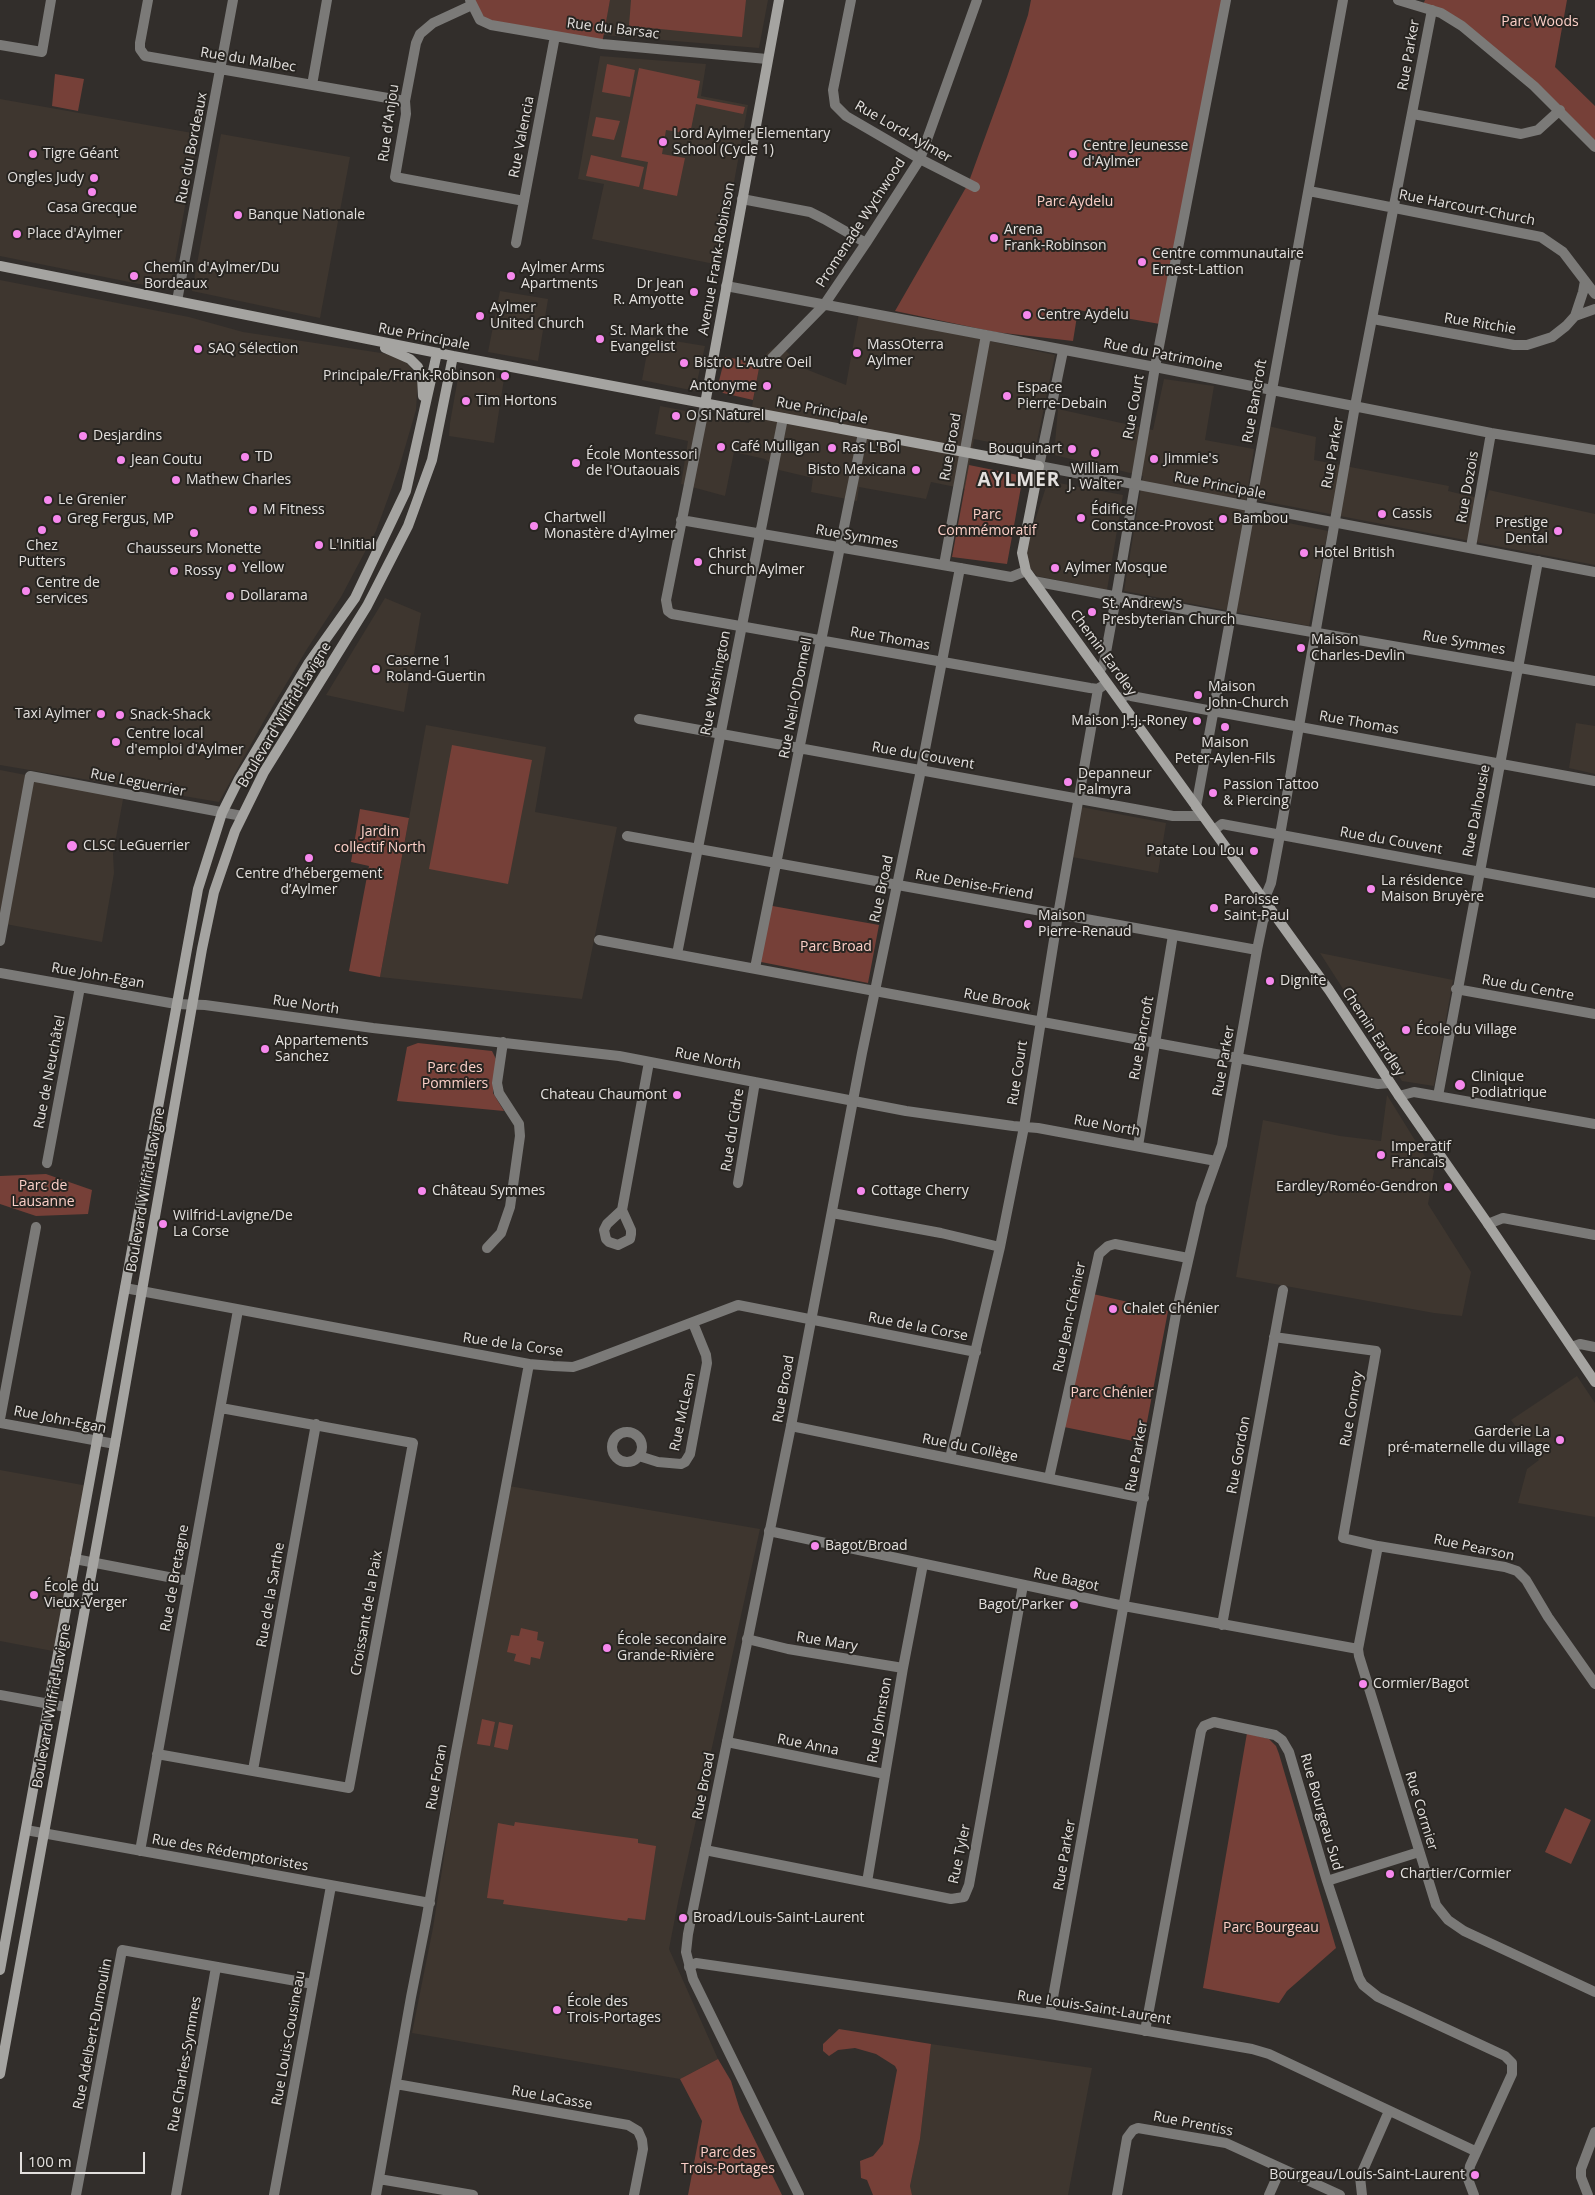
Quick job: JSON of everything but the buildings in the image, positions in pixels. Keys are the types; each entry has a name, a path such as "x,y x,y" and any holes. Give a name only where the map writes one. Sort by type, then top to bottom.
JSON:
{"main road":[{"name":"Avenue Frank-Robinson","path":"705,404 779,0"},
{"name":"Rue Principale","path":"0,266 436,353 1039,466"},
{"path":"359,338 410,359 418,367 423,384 422,416"},
{"name":"Boulevard Wilfrid-Lavigne","path":"0,1970 95,1441 198,889 222,813 260,743 308,664 346,612 362,585 406,491 436,353"},
{"name":"Boulevard Wilfrid-Lavigne","path":"0,2074 214,892 242,816 264,772 367,606 397,551 432,460 452,356"},
{"path":"1026,572 1022,553 1039,466"},
{"name":"Chemin Eardley","path":"1026,572 1099,672 1102,686 1119,699 1329,990 1390,1083 1595,1382"}],"street":[{"path":"0,45 42,52 51,0"},
{"name":"Rue du Malbec","path":"148,0 140,43 142,53 150,58 405,100"},
{"name":"Rue du Bordeaux","path":"177,301 233,0"},
{"path":"312,85 327,0"},
{"name":"Rue Lord-Aylmer","path":"851,0 833,90 835,105 846,116 920,159 974,187"},
{"name":"Promenade Wychwood","path":"771,359 824,305 920,159 977,0"},
{"name":"Rue Court","path":"1099,672 1104,663 1155,367 1226,0"},
{"name":"Rue Bancroft","path":"1200,812 1231,618 1342,0"},
{"path":"1398,0 1432,10 1462,26 1560,110 1595,147"},
{"name":"Rue du Barsac","path":"471,2 477,16 484,24 602,44 767,59"},
{"name":"Rue d'Anjou","path":"471,2 442,18 420,34 413,52 405,100 406,114 395,177 524,201"},
{"name":"Rue Parker","path":"1050,2014 1188,1258 1201,1204 1222,1145 1280,835 1355,406 1432,10"},
{"name":"Rue Valencia","path":"516,243 555,36"},
{"path":"1413,114 1521,134 1538,130 1560,110"},
{"name":"Rue Harcourt-Church","path":"1309,191 1541,237 1563,252 1595,294"},
{"path":"742,199 810,212 866,243"},
{"name":"Rue Ritchie","path":"1373,319 1514,345 1527,345 1552,337 1575,316 1583,292 1584,281"},
{"name":"Rue du Patrimoine","path":"726,286 1492,433 1595,450"},
{"name":"Rue Ritchie","path":"1575,316 1595,309"},
{"name":"Rue Broad","path":"944,565 986,335"},
{"path":"1039,466 1064,351"},
{"name":"Avenue Frank-Robinson","path":"668,611 666,600 705,404"},
{"name":"Rue Washington","path":"677,954 783,418"},
{"name":"Rue Neil-O'Donnell","path":"755,968 863,433"},
{"name":"Rue Dozois","path":"1471,547 1492,433"},
{"name":"Rue Principale","path":"1039,466 1595,572"},
{"name":"Rue Symmes","path":"681,520 1011,577 1026,572"},
{"name":"Rue Dalhousie","path":"1438,1096 1456,990 1501,763 1538,561"},
{"name":"Rue Broad","path":"799,2195 693,1979 686,1952 688,1934 791,1426 853,1100 921,770 960,568"},
{"name":"Rue Symmes","path":"1033,581 1231,618 1595,681"},
{"name":"Rue Thomas","path":"668,611 678,616 941,662 1102,686"},
{"name":"Rue Court","path":"950,1458 1000,1247 1024,1127 1058,914 1102,686"},
{"name":"Rue Thomas","path":"1119,699 1127,695 1595,781"},
{"name":"Rue du Couvent","path":"639,719 1173,816 1200,812"},
{"name":"Rue Leguerrier","path":"0,941 30,776 242,816"},
{"name":"Rue du Couvent","path":"1214,830 1222,824 1595,893"},
{"name":"Rue Denise-Friend","path":"626,836 1257,950"},
{"name":"Rue Bancroft","path":"1138,1146 1173,935"},
{"name":"Rue Brook","path":"599,940 1378,1084 1390,1083"},
{"name":"Rue John-Egan","path":"0,973 192,1006"},
{"name":"Rue de Neuchâtel","path":"47,1163 80,987"},
{"name":"Rue du Centre","path":"1456,990 1595,1014"},
{"name":"Rue North","path":"192,1006 205,1005 649,1062 906,1111 1024,1127 1216,1161"},
{"path":"487,1248 501,1233 510,1207 520,1136 518,1124 499,1093 498,1083 503,1042"},
{"path":"622,1210 649,1062"},
{"name":"Rue du Cidre","path":"738,1183 755,1082"},
{"path":"1399,1096 1414,1092 1595,1124"},
{"path":"832,1213 941,1233 1000,1247"},
{"path":"1488,1224 1503,1218 1595,1235"},
{"path":"0,1421 36,1227"},
{"name":"Rue Jean-Chénier","path":"1048,1478 1098,1254 1108,1246 1115,1244 1188,1258"},
{"name":"Rue de la Corse","path":"125,1288 529,1364 573,1367 738,1305 976,1352"},
{"name":"Rue Gordon","path":"1222,1624 1283,1290"},
{"name":"Rue de Bretagne","path":"140,1851 238,1310"},
{"name":"Rue McLean","path":"639,1456 658,1462 680,1464 685,1462 690,1454 707,1363 706,1355 693,1323"},
{"name":"Rue Conroy","path":"1274,1337 1376,1351 1343,1538 1378,1546"},
{"path":"1572,1347 1580,1344 1595,1347"},
{"name":"Rue Foran","path":"376,2195 455,1757 529,1364"},
{"name":"Croissant de la Paix","path":"158,1754 349,1788 413,1442 221,1408"},
{"name":"Rue John-Egan","path":"0,1421 115,1444"},
{"name":"Rue de la Sarthe","path":"253,1770 316,1424"},
{"name":"Rue du Collège","path":"791,1426 1144,1498"},
{"name":"Rue Bagot","path":"770,1531 1023,1586 1358,1649"},
{"name":"Rue Cormier","path":"1378,1546 1358,1649 1436,1906 1448,1920 1464,1931 1595,1992"},
{"name":"Rue Pearson","path":"1378,1546 1500,1566 1517,1571 1526,1580 1548,1617 1595,1684"},
{"path":"75,1559 189,1581"},
{"name":"Rue Johnston","path":"867,1882 923,1564"},
{"name":"Rue Tyler","path":"705,1850 951,1899 964,1897 967,1892 1023,1586"},
{"name":"Rue Mary","path":"748,1638 788,1649 904,1668"},
{"path":"0,1695 66,1707"},
{"name":"Rue Bourgeau Sud","path":"1145,2031 1200,1737 1204,1726 1214,1722 1268,1732 1282,1740 1289,1752 1327,1881 1359,1978 1364,1985 1378,1996 1505,2056 1512,2063 1512,2074 1475,2151"},
{"name":"Rue Anna","path":"727,1742 885,1774"},
{"name":"Rue des Rédemptoristes","path":"26,1830 430,1903"},
{"path":"1327,1881 1419,1852"},
{"name":"Rue Louis-Cousineau","path":"274,2195 331,1886"},
{"name":"Rue Adelbert-Dumoulin","path":"76,2195 122,1950 312,1984"},
{"name":"Rue Louis-Saint-Laurent","path":"689,1967 696,1963 1050,2014 1261,2052 1475,2151"},
{"name":"Rue Charles-Symmes","path":"176,2195 216,1967"},
{"name":"Rue LaCasse","path":"396,2084 628,2125 638,2131 643,2149 634,2195"},
{"path":"1362,2195 1360,2177 1389,2110"},
{"name":"Rue Prentiss","path":"1117,2195 1127,2138 1129,2133 1138,2128 1226,2143 1340,2195"},
{"path":"1588,2195 1581,2177 1581,2169 1595,2132"},
{"path":"1474,2195 1468,2179 1475,2151"},
{"path":"1269,2195 1281,2168"},
{"path":"379,2179 473,2195"}],"shaded area":[{"path":"610,0 768,0 759,48 603,35"},
{"name":"Lord Aylmer Elementary School (Cycle 1)","path":"600,56 706,64 701,96 748,105 719,265 592,239 604,184 578,179"},
{"path":"0,99 198,134 171,284 164,289 0,256"},
{"path":"221,134 350,157 320,318 192,291"},
{"path":"0,280 189,317 243,332 401,356 418,377 416,410 399,468 376,531 341,597 265,719 219,802 0,765"},
{"path":"500,291 548,299 538,361 488,352"},
{"path":"859,313 1055,355 1035,451 974,439 965,489 931,482 926,499 859,487 857,501 811,492 813,478 779,470 765,459 734,452 725,496 681,484 688,441 655,434 660,406 749,423 759,368 767,353 779,344 803,368 846,385"},
{"path":"650,337 705,346 695,391 642,380"},
{"path":"459,372 504,379 494,443 449,436"},
{"path":"1164,379 1214,386 1205,440 1254,449 1244,514 1328,531 1309,626 1124,591 1143,476 1054,455 1058,409 1153,430"},
{"path":"1268,426 1316,437 1314,460 1449,486 1448,491 1486,500 1489,490 1595,514 1595,565 1257,500"},
{"path":"1048,481 1123,495 1107,590 1037,576 1030,568 1025,551"},
{"path":"385,598 421,613 404,712 326,695"},
{"path":"1576,723 1595,726 1595,774 1569,768"},
{"path":"426,725 546,747 535,812 617,827 582,999 380,977"},
{"path":"0,770 124,794 113,854 114,873 102,942 0,923"},
{"path":"1081,807 1166,823 1158,873 1072,857"},
{"name":"École du Village","path":"1320,953 1453,980 1434,1086 1402,1081"},
{"path":"1387,1095 1434,1171 1428,1204 1471,1272 1462,1316 1434,1313 1236,1277 1263,1120 1340,1136 1381,1141"},
{"name":"Garderie La pré-maternelle du village","path":"1577,1376 1595,1403 1595,1517 1518,1503 1527,1469 1539,1460 1511,1420"},
{"name":"École du Vieux-Verger","path":"0,1470 88,1486 58,1652 0,1641"},
{"name":"École secondaire Grande-Rivière","path":"509,1486 760,1529 669,1949 718,2059 680,2079 412,2033 433,1928 458,1767"},
{"path":"931,2044 1092,2068 1068,2195 912,2195 910,2186 920,2139"}],"green space":[{"path":"470,0 610,0 602,44 491,25"},
{"path":"631,0 746,0 742,37 629,26"},
{"name":"Parc Aydelu","path":"1031,0 1222,0 1160,324 1078,310 1073,341 995,332 895,311 968,184 1007,77 1028,15"},
{"name":"Parc Woods","path":"1425,0 1567,0 1555,67 1595,106 1595,147 1462,26 1422,7"},
{"path":"607,64 635,70 630,97 602,92"},
{"path":"639,68 700,81 697,98 745,107 743,114 696,104 690,134 666,130 662,154 685,158 677,196 643,189 648,162 621,157"},
{"path":"55,74 84,79 78,111 52,106"},
{"path":"596,117 620,121 614,140 592,136"},
{"path":"591,155 644,167 639,187 586,176"},
{"path":"725,357 760,363 753,400 723,393 718,385"},
{"name":"Parc Commémoratif","path":"969,465 1023,476 1007,564 952,557"},
{"path":"452,745 532,760 508,884 429,869"},
{"name":"Jardin collectif North","path":"360,809 409,818 380,977 349,971 369,866 351,862"},
{"name":"Parc Broad","path":"767,905 879,925 868,983 756,961"},
{"name":"Parc des Pommiers","path":"418,1043 492,1051 496,1059 493,1093 504,1111 397,1101 407,1047"},
{"name":"Parc de Lausanne","path":"46,1174 92,1190 88,1214 36,1216 0,1204 0,1176"},
{"name":"Parc Chénier","path":"1093,1294 1168,1311 1143,1443 1064,1427"},
{"path":"521,1628 538,1632 537,1640 544,1642 540,1659 531,1657 530,1665 514,1661 516,1654 507,1652 511,1635 519,1636"},
{"path":"482,1719 495,1722 490,1746 477,1744"},
{"path":"499,1722 513,1725 508,1750 494,1747"},
{"name":"Parc Bourgeau","path":"1247,1733 1269,1739 1276,1746 1336,1948 1287,1991 1279,2003 1203,1988"},
{"path":"1565,1808 1591,1820 1571,1864 1545,1852"},
{"path":"515,1822 638,1839 638,1843 656,1846 645,1920 628,1918 627,1921 503,1904 504,1900 487,1898 498,1823 514,1826"},
{"path":"839,2029 931,2044 920,2139 910,2186 912,2195 873,2195 867,2180 861,2178 860,2161 873,2156 883,2144 897,2070 895,2066 876,2054 855,2048 838,2050 829,2056 823,2051 823,2044"},
{"name":"Parc des Trois-Portages","path":"718,2059 731,2081 740,2110 782,2195 688,2195 702,2121 680,2079"}],"place":[{"name":"Lord Aylmer Elementary School (Cycle 1)","path":"663,142"},
{"name":"Tigre Géant","path":"33,154"},
{"name":"Centre Jeunesse d'Aylmer","path":"1073,154"},
{"name":"Ongles Judy","path":"94,178"},
{"name":"Casa Grecque","path":"92,192"},
{"name":"Banque Nationale","path":"238,215"},
{"name":"Place d'Aylmer","path":"17,234"},
{"name":"Arena Frank-Robinson","path":"994,238"},
{"name":"Centre communautaire Ernest-Lattion","path":"1142,262"},
{"name":"Chemin d'Aylmer/Du Bordeaux","path":"134,276"},
{"name":"Aylmer Arms Apartments","path":"511,276"},
{"name":"Dr Jean R. Amyotte","path":"694,292"},
{"name":"Centre Aydelu","path":"1027,315"},
{"name":"Aylmer United Church","path":"480,316"},
{"name":"St. Mark the Evangelist","path":"600,339"},
{"name":"SAQ Sélection","path":"198,349"},
{"name":"MassOterra Aylmer","path":"857,353"},
{"name":"Bistro L'Autre Oeil","path":"684,363"},
{"name":"Principale/Frank-Robinson","path":"505,376"},
{"name":"Antonyme","path":"767,386"},
{"name":"Espace Pierre-Debain","path":"1007,396"},
{"name":"Tim Hortons","path":"466,401"},
{"name":"O Si Naturel","path":"676,416"},
{"name":"Desjardins","path":"83,436"},
{"name":"Café Mulligan","path":"721,447"},
{"name":"Ras L'Bol","path":"832,448"},
{"name":"Bouquinart","path":"1072,449"},
{"name":"William J. Walter","path":"1095,453"},
{"name":"TD","path":"245,457"},
{"name":"Jimmie's","path":"1154,459"},
{"name":"Jean Coutu","path":"121,460"},
{"name":"École Montessori de l'Outaouais","path":"576,463"},
{"name":"Bisto Mexicana","path":"916,470"},
{"name":"Mathew Charles","path":"176,480"},
{"name":"Le Grenier","path":"48,500"},
{"name":"M Fitness","path":"253,510"},
{"name":"Cassis","path":"1382,514"},
{"name":"Édifice Constance-Provost","path":"1081,518"},
{"name":"Greg Fergus, MP","path":"57,519"},
{"name":"Bambou","path":"1223,519"},
{"name":"Chartwell Monastère d'Aylmer","path":"534,526"},
{"name":"Chez Putters","path":"42,530"},
{"name":"Prestige Dental","path":"1558,531"},
{"name":"Chausseurs Monette","path":"194,533"},
{"name":"L'Initial","path":"319,545"},
{"name":"Hotel British","path":"1304,553"},
{"name":"Christ Church Aylmer","path":"698,562"},
{"name":"Yellow","path":"232,568"},
{"name":"Aylmer Mosque","path":"1055,568"},
{"name":"Rossy","path":"174,571"},
{"name":"Centre de services","path":"26,591"},
{"name":"Dollarama","path":"230,596"},
{"name":"St. Andrew's Presbyterian Church","path":"1092,612"},
{"name":"Maison Charles-Devlin","path":"1301,648"},
{"name":"Caserne 1 Roland-Guertin","path":"376,669"},
{"name":"Maison John-Church","path":"1198,695"},
{"name":"Taxi Aylmer","path":"101,714"},
{"name":"Snack-Shack","path":"120,715"},
{"name":"Maison J.-J.-Roney","path":"1197,721"},
{"name":"Maison Peter-Aylen-Fils","path":"1225,727"},
{"name":"Centre local d'emploi d'Aylmer","path":"116,742"},
{"name":"Depanneur Palmyra","path":"1068,782"},
{"name":"Passion Tattoo & Piercing","path":"1213,793"},
{"name":"CLSC LeGuerrier","path":"72,846"},
{"name":"Patate Lou Lou","path":"1254,851"},
{"name":"Centre d’hébergement d’Aylmer","path":"309,858"},
{"name":"La résidence Maison Bruyère","path":"1371,889"},
{"name":"Paroisse Saint-Paul","path":"1214,908"},
{"name":"Maison Pierre-Renaud","path":"1028,924"},
{"name":"Dignite","path":"1270,981"},
{"name":"École du Village","path":"1406,1030"},
{"name":"Appartements Sanchez","path":"265,1049"},
{"name":"Clinique Podiatrique","path":"1460,1085"},
{"name":"Chateau Chaumont","path":"677,1095"},
{"name":"Imperatif Francais","path":"1381,1155"},
{"name":"Eardley/Roméo-Gendron","path":"1448,1187"},
{"name":"Château Symmes","path":"422,1191"},
{"name":"Cottage Cherry","path":"861,1191"},
{"name":"Wilfrid-Lavigne/De La Corse","path":"163,1224"},
{"name":"Chalet Chénier","path":"1113,1309"},
{"name":"Garderie La pré-maternelle du village","path":"1560,1440"},
{"name":"Bagot/Broad","path":"815,1546"},
{"name":"École du Vieux-Verger","path":"34,1595"},
{"name":"Bagot/Parker","path":"1074,1605"},
{"name":"École secondaire Grande-Rivière","path":"607,1648"},
{"name":"Cormier/Bagot","path":"1363,1684"},
{"name":"Chartier/Cormier","path":"1390,1874"},
{"name":"Broad/Louis-Saint-Laurent","path":"683,1918"},
{"name":"École des Trois-Portages","path":"557,2010"},
{"name":"Bourgeau/Louis-Saint-Laurent","path":"1475,2175"}],"district":[{"name":"AYLMER","path":"1019,481"}]}
